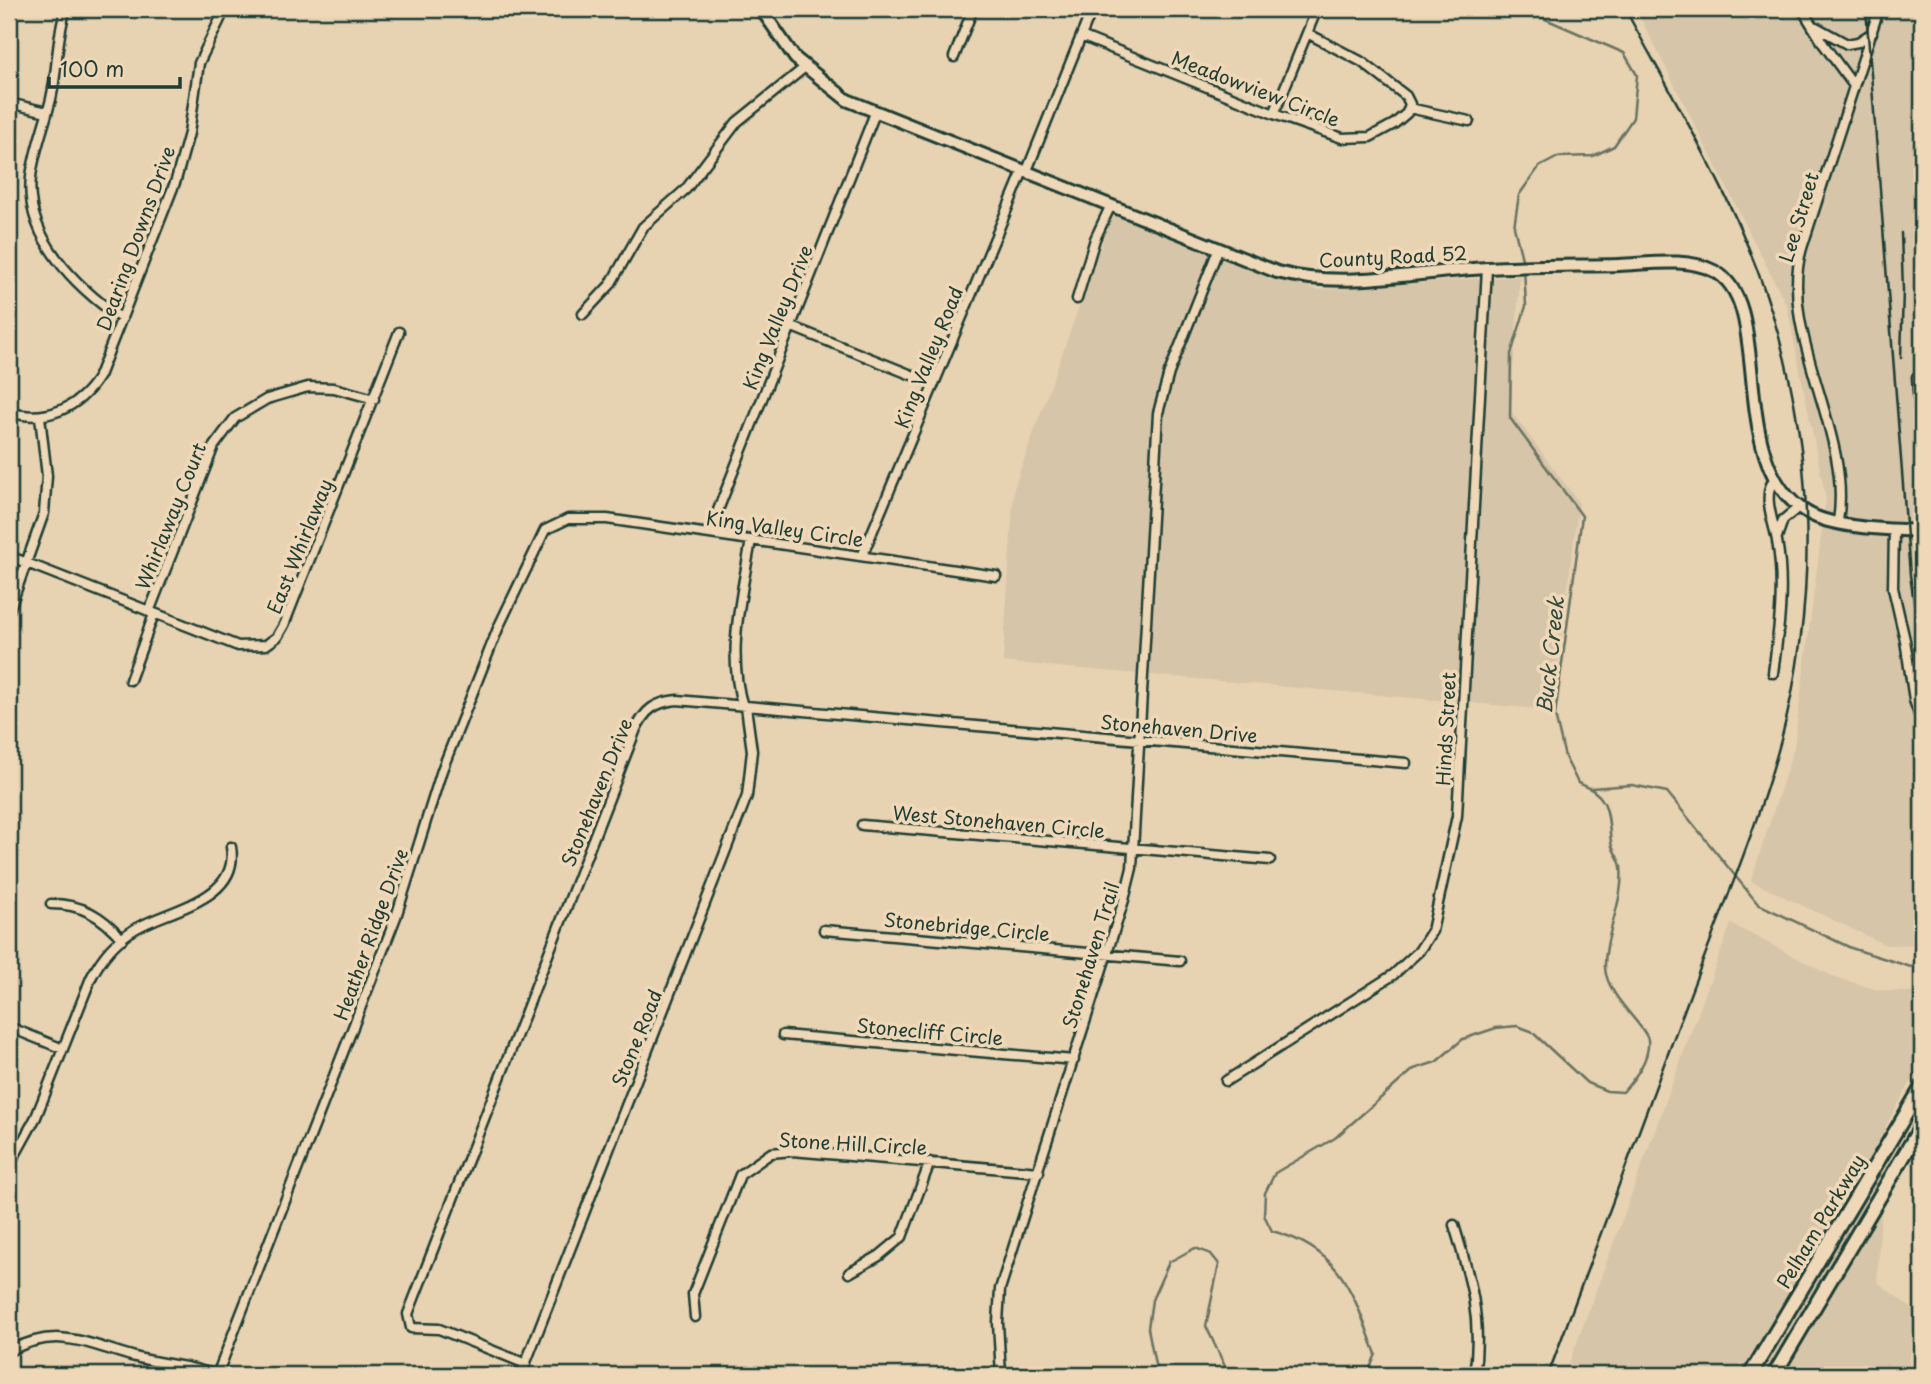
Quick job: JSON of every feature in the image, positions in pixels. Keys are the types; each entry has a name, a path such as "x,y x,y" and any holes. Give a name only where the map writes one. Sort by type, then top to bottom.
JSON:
{"main road":[{"name":"Pelham Parkway","path":"1750,1375 1922,1087"},
{"name":"Pelham Parkway","path":"1774,1375 1922,1125"},
{"path":"1886,1148 1904,1156"},
{"path":"1826,1249 1842,1260"},
{"path":"1768,1346 1785,1357"}],"street":[{"path":"66,9 47,112 31,179 33,211 50,250 122,319"},
{"name":"Dearing Downs Drive","path":"40,417 67,408 86,394 99,376 180,167 199,63 225,9"},
{"name":"County Road 52","path":"761,9 783,43 804,68 846,100 1277,272 1313,279 1362,280 1487,268 1693,265 1724,278 1740,304 1758,432 1775,478 1799,507 1816,517 1922,531"},
{"path":"954,57 973,9"},
{"name":"King Valley Road","path":"863,554 1092,9"},
{"path":"1802,9 1814,25 1838,42 1858,42 1872,33"},
{"path":"1802,9 1854,86"},
{"name":"Lee Street","path":"1838,521 1840,495 1835,457 1803,327 1796,278 1802,248 1835,154 1880,9"},
{"path":"1274,114 1314,16"},
{"path":"1307,33 1377,73 1406,96 1409,108 1469,121"},
{"name":"Meadowview Circle","path":"1081,36 1330,135 1357,139 1382,132 1403,118 1409,108"},
{"path":"583,314 610,285 643,228 692,183 737,122 804,68"},
{"path":"9,103 47,112"},
{"name":"King Valley Drive","path":"709,533 875,113"},
{"path":"1077,299 1091,252 1110,207"},
{"name":"Stonehaven Trail","path":"1001,1375 998,1323 1000,1289 1129,883 1158,413 1169,373 1218,250"},
{"name":"Hinds Street","path":"1226,1081 1393,975 1419,951 1432,931 1457,816 1487,268"},
{"path":"790,326 934,384"},
{"name":"East Whirlaway","path":"9,556 238,646 258,647 276,637 307,572 400,332"},
{"path":"1917,376 1922,453"},
{"name":"Whirlaway Court","path":"130,680 214,446 235,418 267,399 308,387 334,388 374,399"},
{"path":"9,412 40,417 46,494 41,526 9,611"},
{"path":"1773,673 1781,596 1777,542 1769,494 1775,478"},
{"path":"1777,542 1783,520 1799,507"},
{"name":"King Valley Circle","path":"568,519 607,519 863,554 996,576"},
{"name":"Heather Ridge Drive","path":"216,1375 396,917 442,770 475,685 540,538 551,525 568,519"},
{"path":"1894,529 1893,588 1905,640 1914,701 1922,723"},
{"name":"Stone Road","path":"521,1375 747,796 752,751 737,674 735,632 751,540"},
{"name":"Stonehaven Drive","path":"526,1364 439,1329 411,1328 410,1309 639,722 649,709 663,702 745,707 1406,763"},
{"name":"West Stonehaven Circle","path":"862,825 1270,860"},
{"path":"9,1166 36,1117 98,965 122,939 216,889 229,873 231,847"},
{"path":"51,904 86,909 104,920 122,939"},
{"name":"Stonebridge Circle","path":"824,930 1180,961"},
{"path":"9,1027 63,1049"},
{"name":"Stonecliff Circle","path":"783,1035 1074,1060"},
{"name":"Stone Hill Circle","path":"695,1317 693,1294 740,1175 760,1158 771,1153 792,1151 1039,1172"},
{"path":"849,1273 879,1256 902,1237 930,1162"},
{"path":"1454,1225 1473,1293 1479,1340 1474,1375"},
{"path":"9,1351 43,1339 80,1338 134,1357 180,1363 216,1375"}],"shaded area":[{"path":"1636,9 1922,9 1922,944 1886,945 1751,881 1794,748 1826,499 1787,306"},
{"path":"1113,212 1317,290 1520,276 1510,410 1579,503 1551,710 1003,662 1014,488"},
{"path":"1731,924 1832,976 1877,990 1922,993 1922,1063 1886,1125 1877,1282 1915,1311 1908,1375 1565,1375"}],"waterway":[{"name":"Buck Creek","path":"1522,9 1624,53 1637,75 1633,118 1614,146 1593,156 1558,157 1539,167 1519,195 1514,227 1523,263"},
{"name":"Buck Creek","path":"1318,1375 1339,1375 1370,1368 1376,1354 1351,1293 1330,1262 1315,1249 1272,1231 1264,1215 1265,1193 1275,1173 1335,1138 1414,1069 1436,1062 1463,1039 1496,1028 1517,1026 1531,1031 1587,1083 1607,1091 1623,1092 1641,1068 1647,1054 1646,1034 1612,990 1605,968 1621,879 1620,864 1612,845 1608,813 1597,793 1578,783 1565,757 1555,715 1582,516 1510,418 1511,354 1526,306 1524,269"},
{"path":"1591,788 1632,785 1667,792 1758,904 1851,948 1911,967 1922,964"},
{"name":"Buck Creek","path":"1157,1375 1148,1328 1152,1300 1169,1262 1195,1248 1211,1254 1219,1264 1206,1326 1229,1375"}],"railway":[{"path":"1548,1375 1761,806 1781,740 1792,690 1801,640 1805,589 1805,487 1799,437 1791,387 1766,294 1750,251 1712,168 1625,9"},
{"path":"1866,9 1910,575 1922,658"},
{"path":"1901,233 1901,358"}]}
